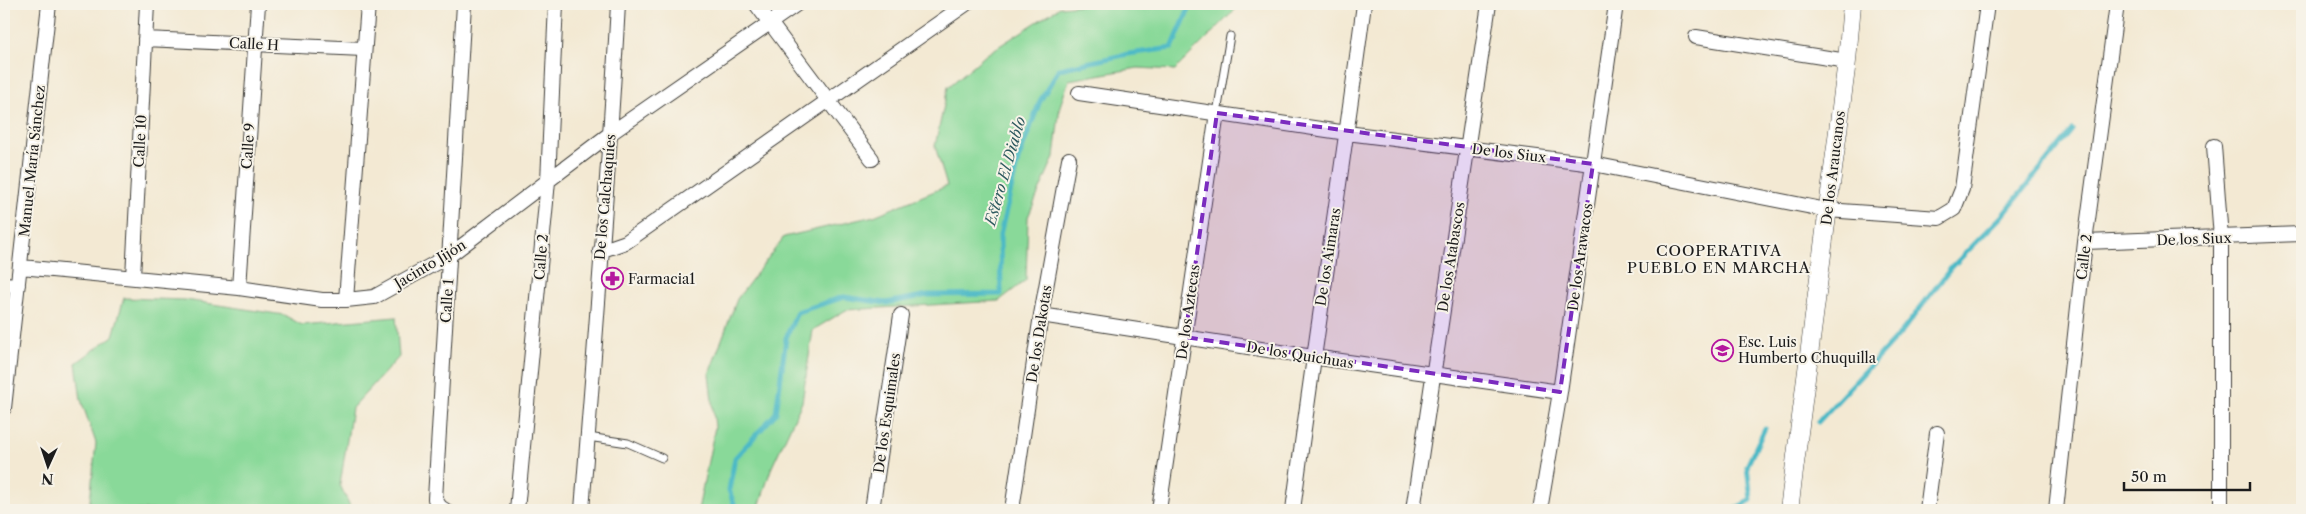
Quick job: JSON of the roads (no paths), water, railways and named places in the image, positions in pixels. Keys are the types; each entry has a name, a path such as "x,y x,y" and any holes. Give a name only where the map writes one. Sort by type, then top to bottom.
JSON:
{"street":[{"name":"Manuel María Sánchez","path":"4,408 49,4"},
{"name":"Calle 10","path":"133,278 147,4"},
{"name":"Calle 9","path":"239,288 258,4"},
{"path":"346,300 363,50 368,4"},
{"name":"Calle 1","path":"442,509 435,499 464,4"},
{"name":"Calle 2","path":"517,510 548,181 556,4"},
{"name":"De los Calchaquíes","path":"582,510 600,250 611,133 618,4"},
{"path":"756,4 872,159"},
{"name":"Jacinto Jijón","path":"21,267 239,288 322,300 374,297 450,255 611,133 797,4"},
{"path":"600,250 626,242 966,4"},
{"name":"De los Aimaras","path":"1293,510 1364,4"},
{"name":"De los Atabascos","path":"1413,510 1489,4"},
{"name":"De los Arawacos","path":"1540,510 1560,392 1616,4"},
{"name":"De los Araucanos","path":"1788,510 1847,61 1852,4"},
{"name":"De los Siux","path":"1079,93 1347,133 1593,164 1827,210 1938,218 1954,210 1962,189 1987,4"},
{"name":"Calle 2","path":"2056,510 2085,242 2117,4"},
{"path":"1696,37 1847,61"},
{"name":"Calle H","path":"145,39 363,50"},
{"name":"De los Aztecas","path":"1160,510 1217,113"},
{"path":"2214,146 2222,238 2221,510"},
{"name":"De los Dakotas","path":"1012,510 1041,315 1069,159"},
{"name":"De los Siux","path":"2085,242 2302,234"},
{"path":"4,284 18,285"},
{"name":"De los Esquimales","path":"872,510 901,315"},
{"name":"De los Quichuas","path":"1041,315 1313,357 1560,392"},
{"path":"1927,510 1937,433"}],"lane":[{"path":"1217,113 1230,36"},
{"path":"588,437 628,442 662,458"}],"waterway":[{"name":"Estero El Diablo","path":"736,510 729,490 735,458 776,413 786,338 797,312 844,297 886,303 928,295 1001,294 1000,235 1018,160 1040,101 1059,69 1128,54 1172,48 1191,4"},
{"path":"1818,422 1903,330 1951,268 2001,217 2072,130"},
{"path":"1733,510 1751,500 1747,466 1765,428"}],"place":[{"name":"Farmacia1","path":"612,279"},
{"name":"Esc. Luis Humberto Chuquilla","path":"1722,350"}],"district":[{"name":"COOPERATIVA PUEBLO EN MARCHA","path":"1719,258"}]}
